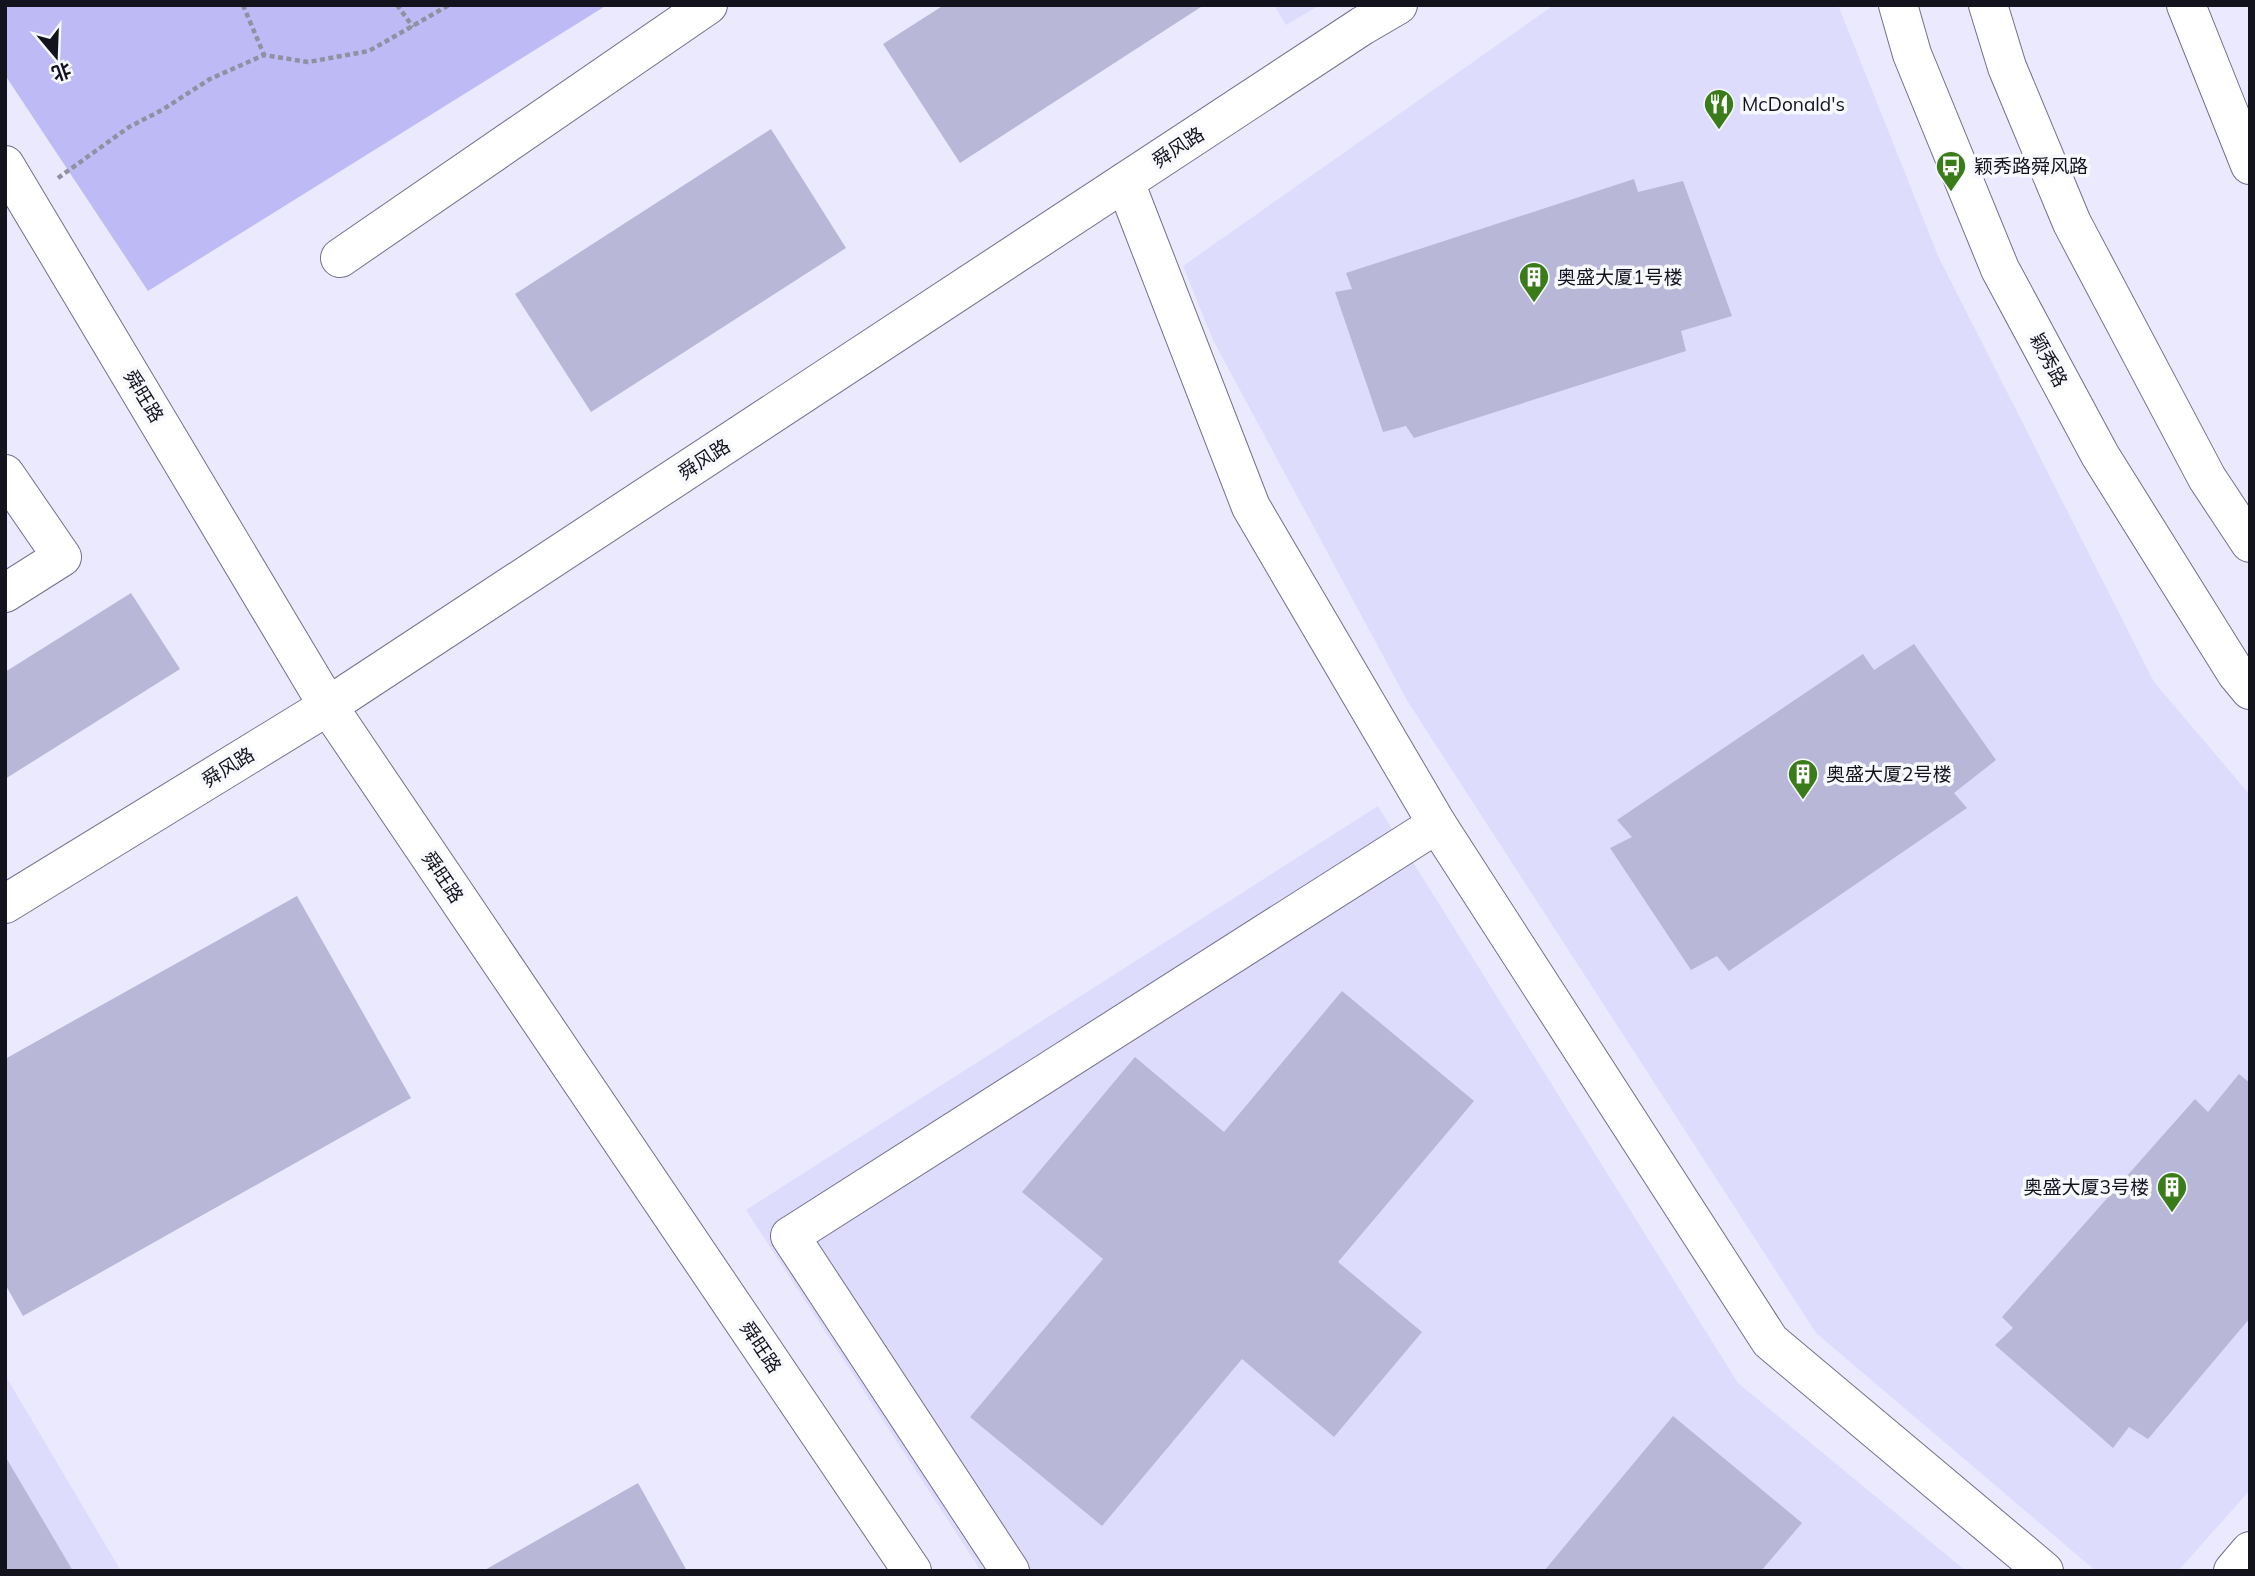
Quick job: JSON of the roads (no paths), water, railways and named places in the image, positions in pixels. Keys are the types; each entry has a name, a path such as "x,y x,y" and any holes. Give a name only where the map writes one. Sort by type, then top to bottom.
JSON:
{"street":[{"path":"340,258 708,5"},
{"name":"舜风路","path":"5,904 328,706 1125,182 1355,16 1398,5"},
{"name":"颖秀路","path":"1898,5 1912,54 2000,269 2100,455 2236,673 2250,690"},
{"path":"1988,5 2007,67 2072,223 2207,478 2250,543"},
{"path":"2186,5 2250,164"},
{"name":"舜旺路","path":"5,164 328,706 912,1571"},
{"path":"1125,182 1251,507 1437,824 1770,1341 2044,1571"},
{"path":"5,474 62,557 5,593"},
{"path":"1010,1571 790,1237 1437,824"},
{"path":"2233,1571 2250,1551"}],"place":[{"name":"McDonald's","path":"1719,131"},
{"name":"颖秀路舜风路","path":"1951,193"},
{"name":"奥盛大厦1号楼","path":"1534,304"},
{"name":"奥盛大厦2号楼","path":"1803,801"},
{"name":"奥盛大厦3号楼","path":"2172,1214"}]}
